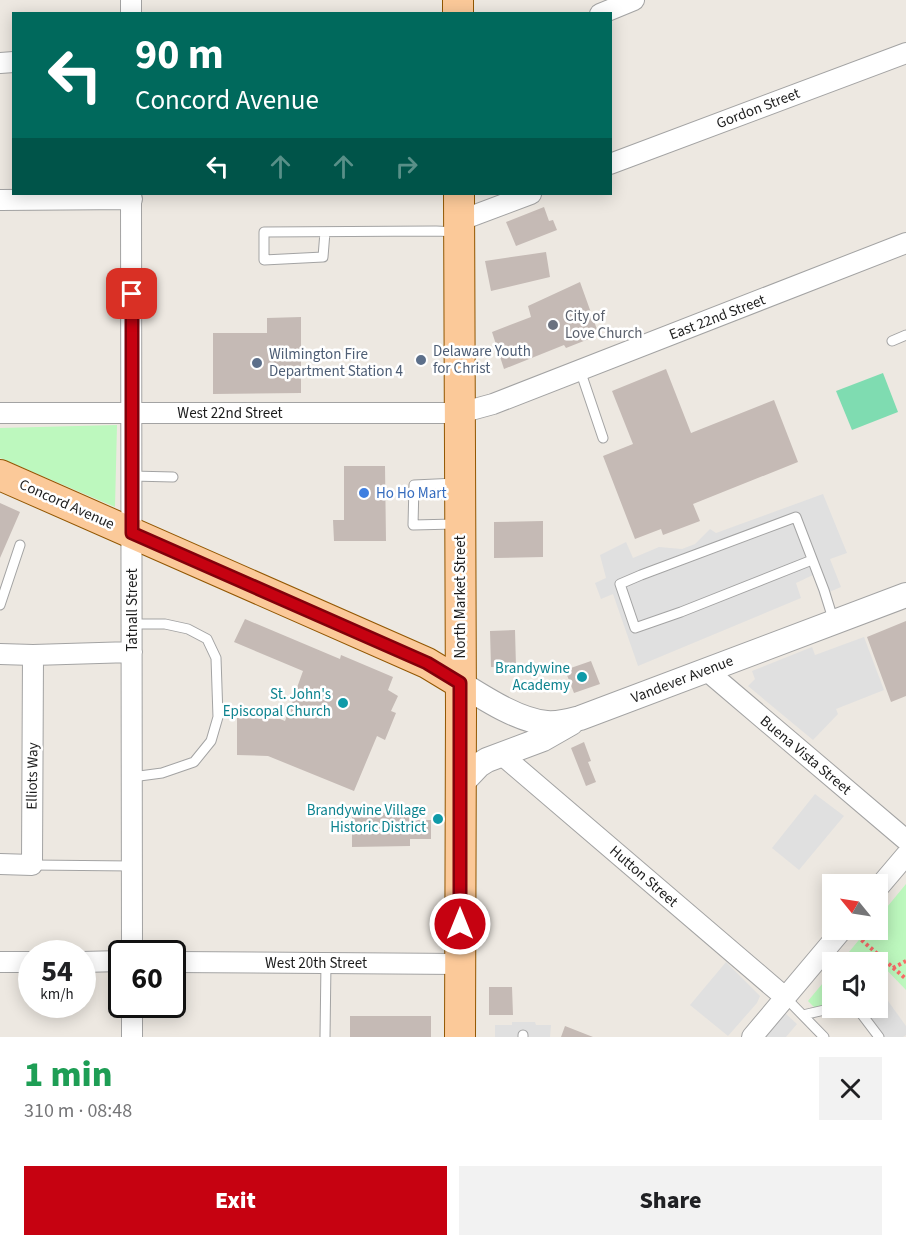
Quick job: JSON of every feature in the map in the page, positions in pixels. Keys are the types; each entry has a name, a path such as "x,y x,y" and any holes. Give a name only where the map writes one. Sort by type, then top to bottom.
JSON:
{"main road":[{"name":"North Market Street","path":"459,215 460,1037"},
{"name":"Concord Avenue","path":"0,475 427,663 460,683"}],"street":[{"path":"605,12 634,0"},
{"name":"Gordon Street","path":"612,163 906,53"},
{"path":"459,215 528,195"},
{"path":"0,200 132,196"},
{"name":"Tatnall Street","path":"132,196 132,940"},
{"name":"East 22nd Street","path":"460,413 493,404 906,243"},
{"name":"West 22nd Street","path":"0,412 460,413"},
{"name":"Vandever Avenue","path":"460,683 495,705 536,722 560,723 580,718 906,595"},
{"path":"0,654 132,652"},
{"name":"Elliots Way","path":"32,865 33,655"},
{"name":"Buena Vista Street","path":"705,670 906,840"},
{"path":"460,785 487,760 543,739 580,718"},
{"name":"Hutton Street","path":"502,755 786,998"},
{"path":"888,876 906,855"},
{"path":"0,864 32,865"},
{"path":"752,1037 834,940"},
{"path":"0,962 18,962"},
{"name":"West 20th Street","path":"186,962 460,964"},
{"path":"132,1018 132,1037"}],"lane":[{"path":"325,232 323,257 264,260 264,232 325,232 459,215"},
{"path":"892,341 906,335"},
{"path":"580,370 603,438"},
{"path":"132,476 173,477"},
{"path":"460,482 414,485 413,525 460,524"},
{"path":"812,560 635,628 620,584 796,517 812,560 834,622"},
{"path":"0,605 20,545"},
{"path":"132,624 165,624 188,629 207,639 216,658 218,717 211,741 194,762 162,773 132,777"},
{"path":"32,865 132,866"},
{"path":"325,1037 326,963"},
{"path":"786,998 824,1037"},
{"path":"803,1015 822,1011"},
{"path":"865,1018 879,1037"}],"path":[{"path":"861,940 906,979"},
{"path":"893,968 906,962"}],"green space":[{"path":"883,373 898,412 852,430 836,391"},
{"path":"117,425 115,507 0,458 0,428"},
{"path":"906,884 906,990 888,971 888,952 849,952 859,940 888,940 888,906"},
{"path":"822,984 822,1008 818,1011 808,1001"}],"shaded area":[{"path":"823,494 847,553 830,559 841,587 820,596 813,575 796,583 801,598 638,666 613,594 601,599 595,583 606,578 600,555 626,542 633,558 659,547 682,549 695,544 710,529 716,533"},
{"path":"864,637 884,690 836,709 838,714 813,740 748,686 755,679 752,671 812,647 815,655"},
{"path":"815,794 844,816 799,870 772,848"},
{"path":"726,962 760,996 757,1003 728,1036 690,1005"},
{"path":"888,1001 906,1026 906,1035 880,1037 867,1018 888,1018"},
{"path":"785,1013 797,1024 786,1037 765,1037"},
{"path":"512,1022 551,1025 550,1037 495,1037 495,1025 512,1025"}],"building":[{"path":"544,207 549,221 553,220 557,230 516,246 506,222"},
{"path":"546,252 550,277 491,291 485,261"},
{"name":"City of Love Church","path":"580,282 599,335 566,348 564,345 504,369 492,332 531,317 528,306"},
{"name":"Wilmington Fire Department Station 4","path":"301,317 301,393 213,394 213,333 267,333 267,318"},
{"path":"666,369 691,433 774,400 798,462 693,504 700,521 663,535 661,529 635,539 603,456 633,444 612,391"},
{"name":"Ho Ho Mart","path":"344,466 385,466 386,541 334,541 333,520 344,520"},
{"path":"0,503 20,512 0,558"},
{"path":"543,521 543,557 494,558 494,522"},
{"name":"St. John's Episcopal Church","path":"245,619 340,659 341,655 393,677 388,690 398,696 391,711 396,713 385,740 377,736 354,791 268,756 237,755 237,718 285,721 303,671 234,642"},
{"path":"906,621 906,696 891,702 867,637"},
{"path":"515,630 516,667 491,667 490,631"},
{"name":"Brandywine Academy","path":"591,661 600,684 574,693 565,670"},
{"path":"584,742 591,761 588,762 596,782 586,786 571,748"},
{"path":"409,812 409,820 431,820 431,839 410,839 410,846 352,847 352,814"},
{"path":"489,987 512,987 513,1015 489,1015"},
{"path":"350,1016 431,1016 431,1037 350,1037"},
{"path":"565,1026 593,1037 561,1037"}],"place":[{"name":"City of Love Church","path":"553,325"},
{"name":"Delaware Youth for Christ","path":"421,360"},
{"name":"Wilmington Fire Department Station 4","path":"257,363"},
{"name":"Ho Ho Mart","path":"364,493"},
{"name":"Brandywine Academy","path":"582,677"},
{"name":"St. John's Episcopal Church","path":"343,703"},
{"name":"Brandywine Village Historic District","path":"438,819"}],"route":[{"path":"132,294 132,533 427,663 460,683 460,924"}]}
